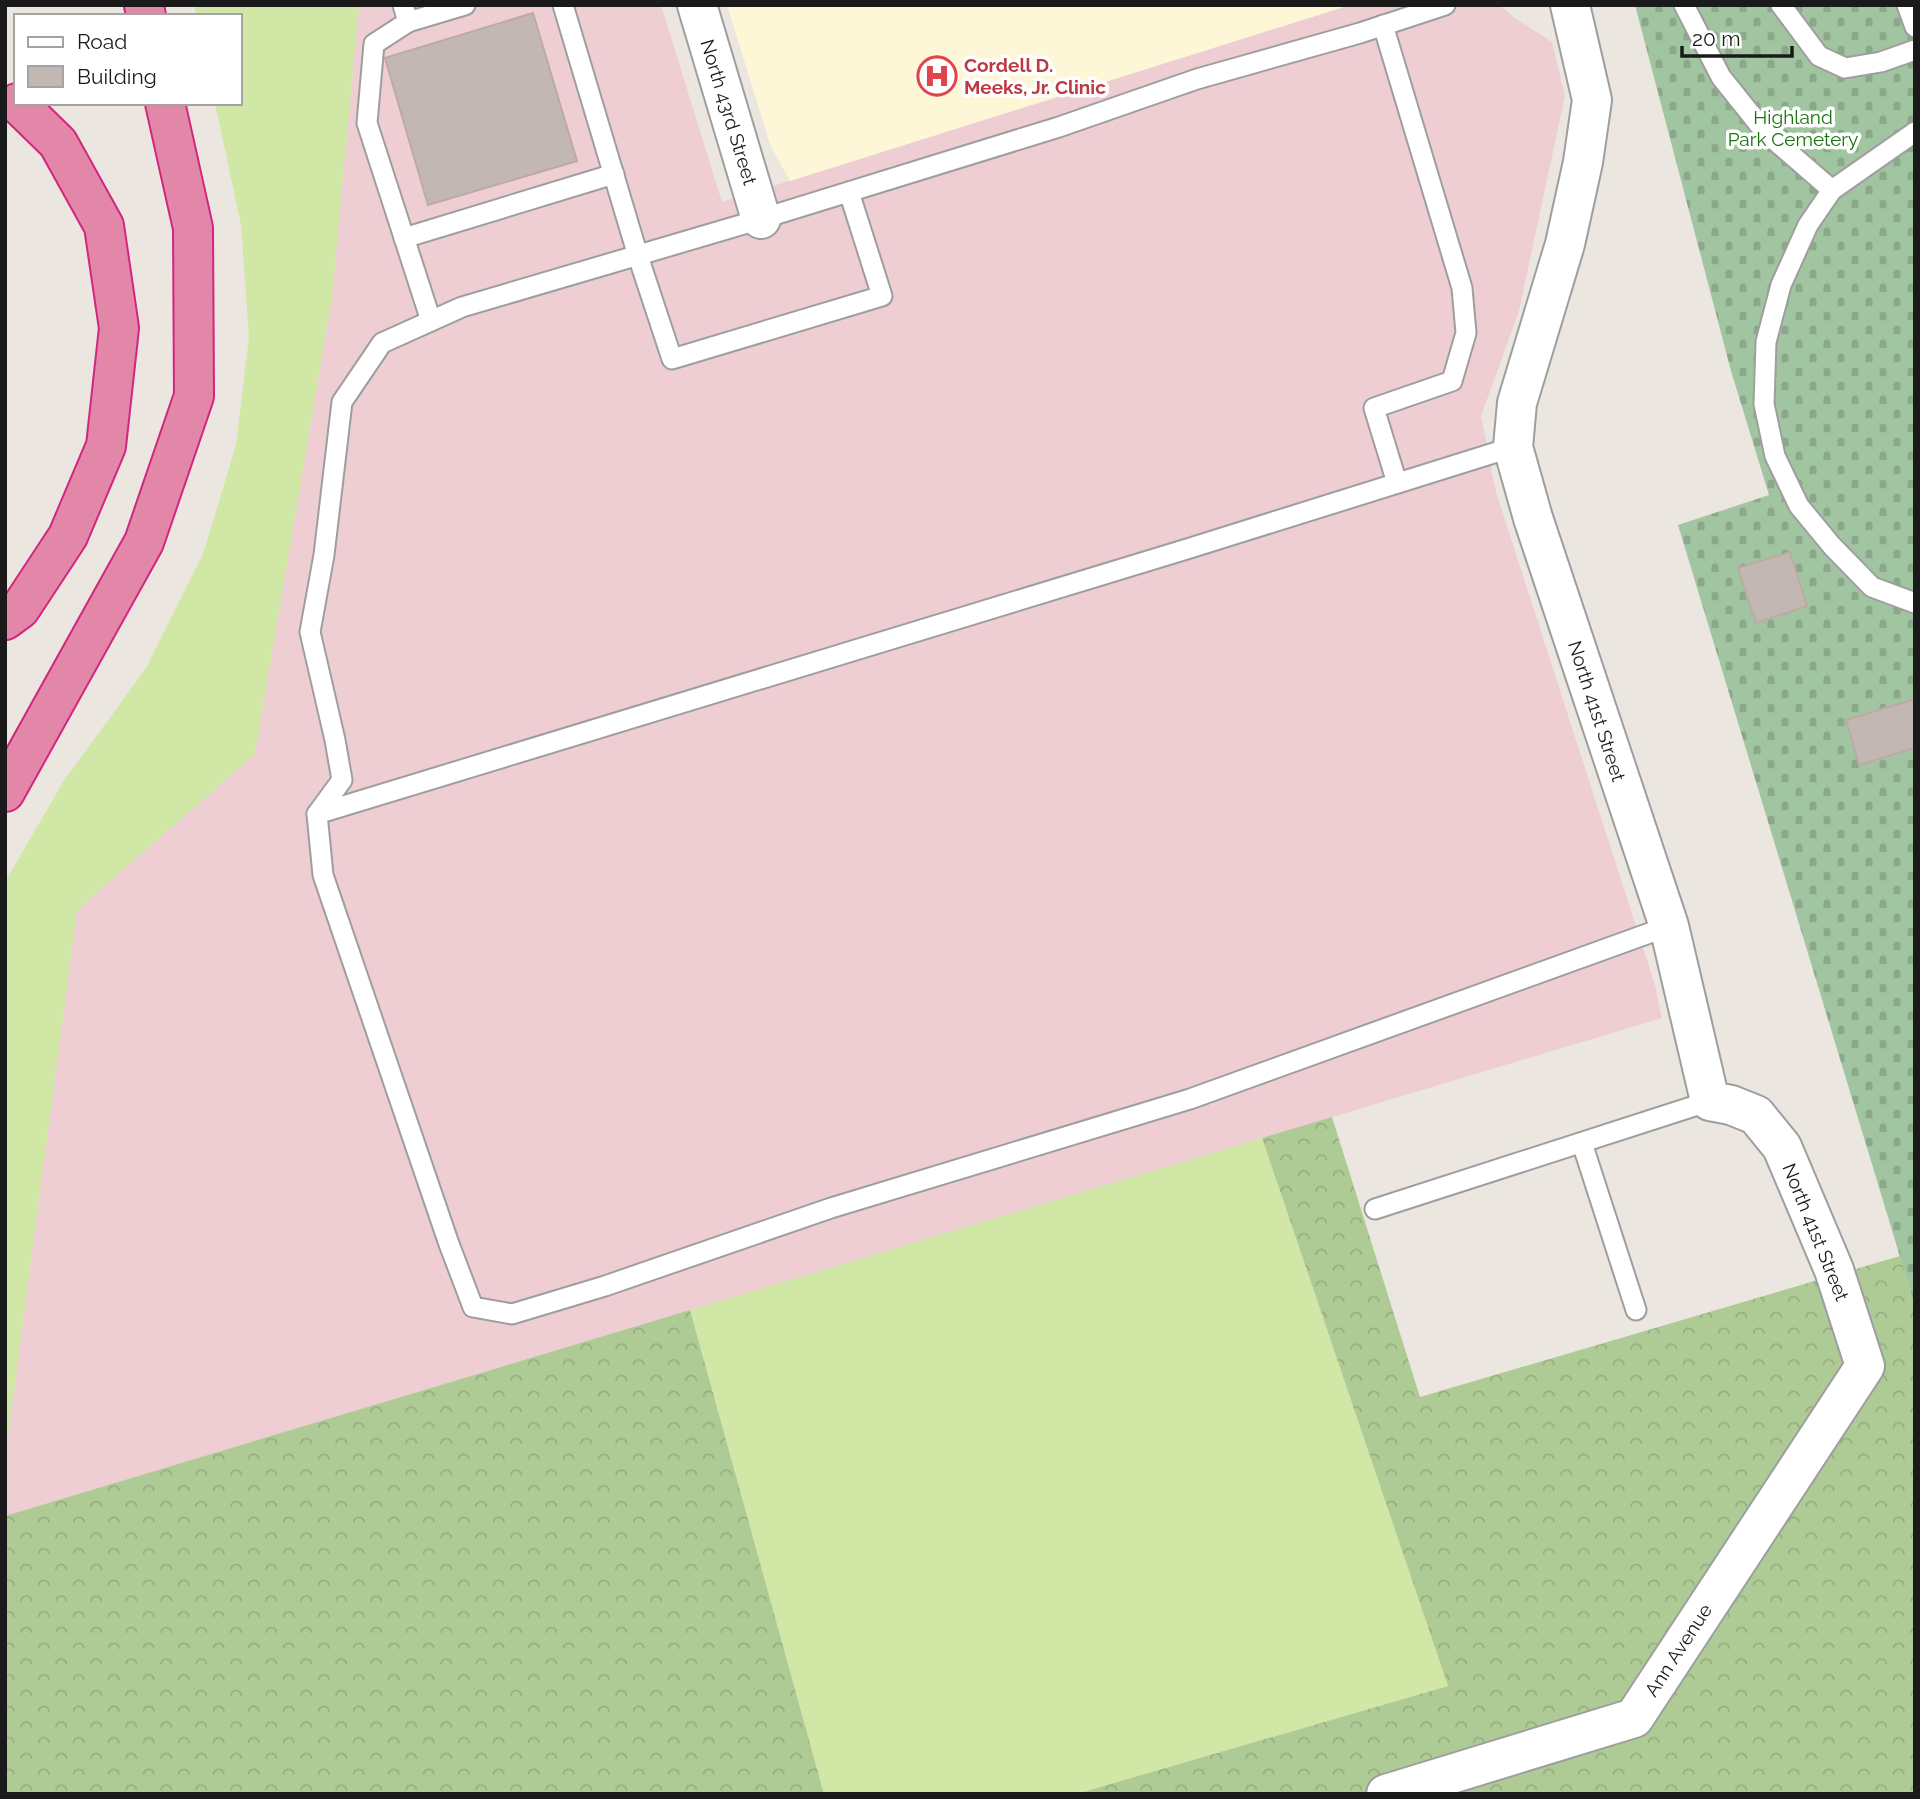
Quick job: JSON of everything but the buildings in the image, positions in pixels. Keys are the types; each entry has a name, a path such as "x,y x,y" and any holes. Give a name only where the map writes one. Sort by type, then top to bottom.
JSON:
{"highway":[{"path":"5,620 20,609 68,536 106,446 119,328 104,226 58,143 18,105"},
{"path":"5,792 144,542 194,396 193,228 165,105"}],"street":[{"name":"North 43rd Street","path":"697,5 761,219"},
{"name":"North 41st Street","path":"1570,5 1592,100 1583,162 1565,244 1517,402 1513,447 1533,518 1669,926 1710,1101 1731,1105 1756,1115 1782,1147 1834,1270 1865,1366"},
{"name":"Ann Avenue","path":"1386,1794 1634,1718 1865,1366"}],"lane":[{"path":"431,321 367,123 374,44 405,14 465,5"},
{"path":"563,5 638,256 672,359 882,296 849,192"},
{"path":"1445,5 1197,79 1059,127 849,192 462,307 382,343 342,402 324,555 310,632 342,780 317,814 323,876 453,1257 473,1307 512,1314 605,1286 831,1208 1190,1099 1669,926"},
{"path":"1684,5 1721,77 1765,132 1832,190"},
{"path":"1781,5 1819,56 1845,68 1881,62 1915,50"},
{"path":"1907,5 1915,27"},
{"path":"1383,25 1462,288 1466,333 1452,381 1374,408 1397,483"},
{"path":"1915,132 1832,190 1808,225 1781,285 1766,342 1764,404 1775,456 1799,506 1832,546 1872,587 1915,603"},
{"path":"404,238 614,174"},
{"path":"317,814 1513,447"},
{"path":"1376,1209 1710,1101"},
{"path":"1582,1143 1636,1310"}],"shaded area":[{"path":"359,5 661,5 722,202 1350,5 1499,5 1552,42 1565,96 1519,311 1481,416 1496,492 1655,985 1662,1018 5,1516 5,1459 77,910 255,754 332,297"},
{"name":"Cordell D. Meeks, Jr. Clinic","path":"727,5 1350,5 790,181 771,147"}],"green space":[{"path":"194,5 359,5 332,297 255,754 77,910 5,1459 5,882 63,782 146,668 203,554 236,445 249,337 241,225 215,105 242,105 242,14 196,14"},
{"name":"Highland Park Cemetery","path":"1635,5 1915,5 1915,1306 1678,525 1769,495 1731,371"},
{"path":"1332,1117 1420,1397 1900,1256 1915,1306 1915,1794 1076,1794 1448,1686 1262,1138"},
{"path":"1262,1138 1448,1686 1076,1794 824,1794 690,1310"},
{"path":"690,1310 824,1794 5,1794 5,1516"}],"place":[{"name":"Cordell D. Meeks, Jr. Clinic","path":"937,76"}]}
